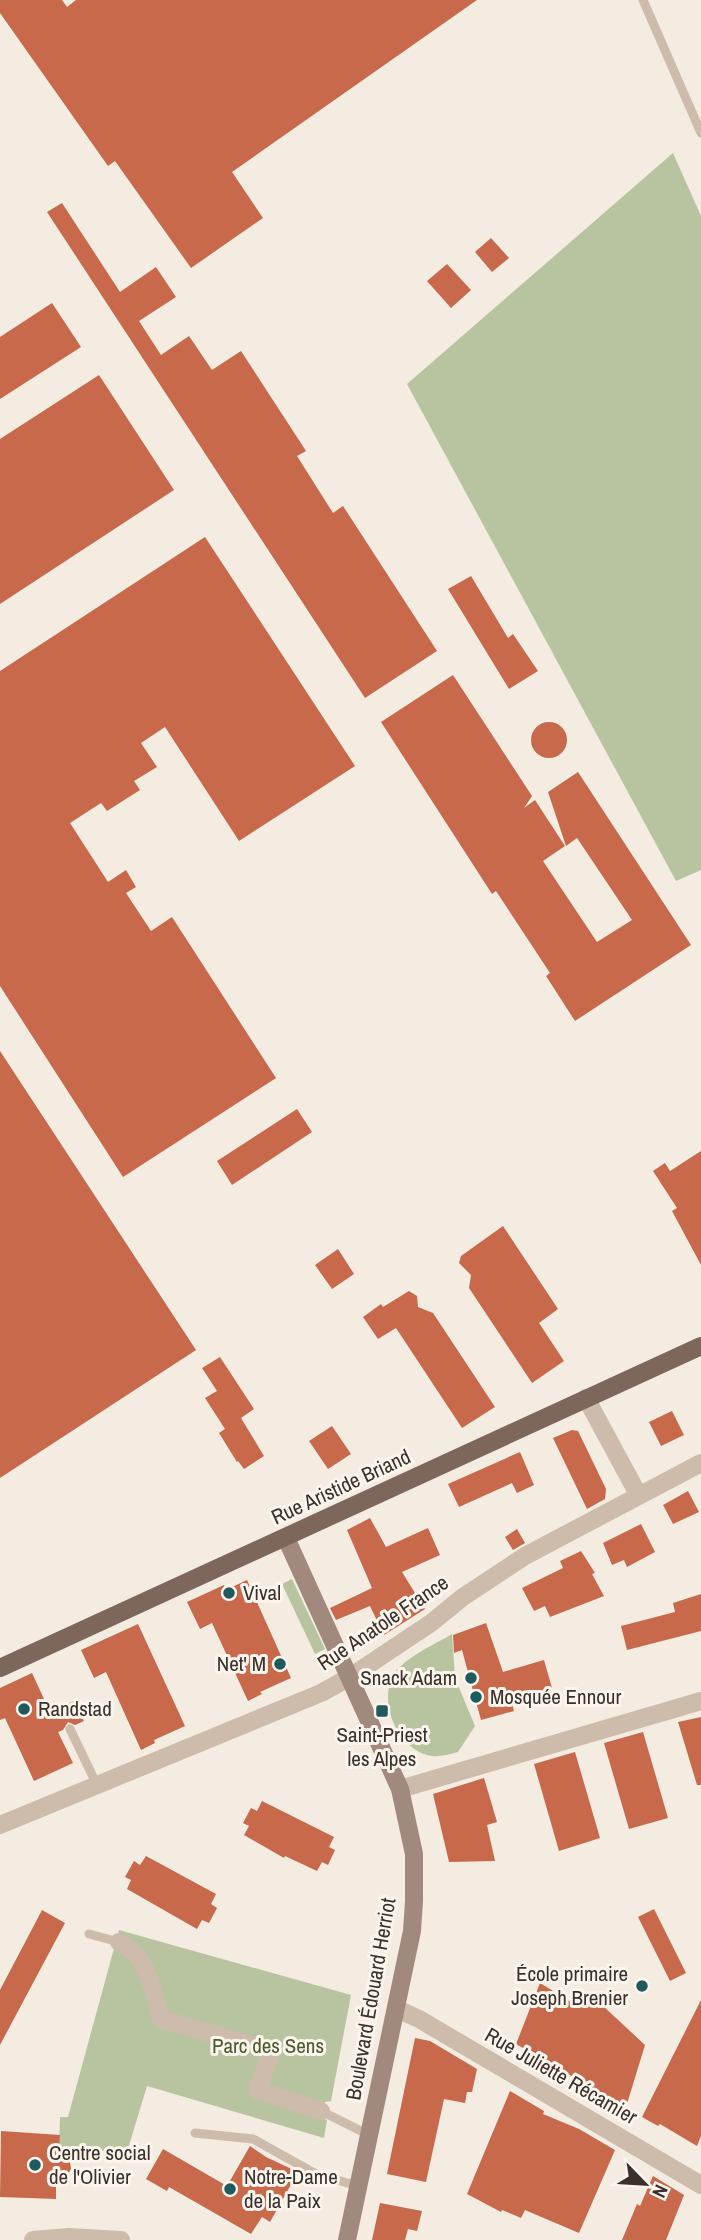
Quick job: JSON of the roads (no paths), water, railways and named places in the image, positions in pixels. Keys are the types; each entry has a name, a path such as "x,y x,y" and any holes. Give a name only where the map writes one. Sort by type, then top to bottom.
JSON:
{"main road":[{"name":"Rue Aristide Briand","path":"0,1668 701,1346"},
{"name":"Boulevard Édouard Herriot","path":"286,1538 400,1789 414,1854 412,1931 347,2240"}],"street":[{"path":"586,1398 639,1496"},
{"name":"Rue Anatole France","path":"0,1825 320,1693 350,1677 431,1623 463,1597 525,1556 701,1463"},
{"path":"400,1789 701,1701"},
{"path":"119,1942 132,1949 150,1977 161,2019 271,2051 258,2090 321,2111"},
{"name":"Rue Juliette Récamier","path":"397,2010 413,2015 701,2185"},
{"path":"33,2240 121,2240"}],"lane":[{"path":"643,0 701,133"},
{"path":"71,1729 97,1785"},
{"path":"89,1934 119,1942"},
{"path":"321,2111 369,2135"},
{"path":"195,2133 253,2139 316,2175 358,2186"}],"place":[{"name":"Vival","path":"229,1593"},
{"name":"Net' M","path":"280,1664"},
{"name":"Snack Adam","path":"471,1678"},
{"name":"Mosquée Ennour","path":"476,1697"},
{"name":"Randstad","path":"24,1709"},
{"name":"Saint-Priest les Alpes","path":"382,1711"},
{"name":"École primaire Joseph Brenier","path":"642,1986"},
{"name":"Centre social de l'Olivier","path":"35,2165"},
{"name":"Notre-Dame de la Paix","path":"230,2189"}],"park label":[{"name":"Parc des Sens","path":"268,2046"}]}
